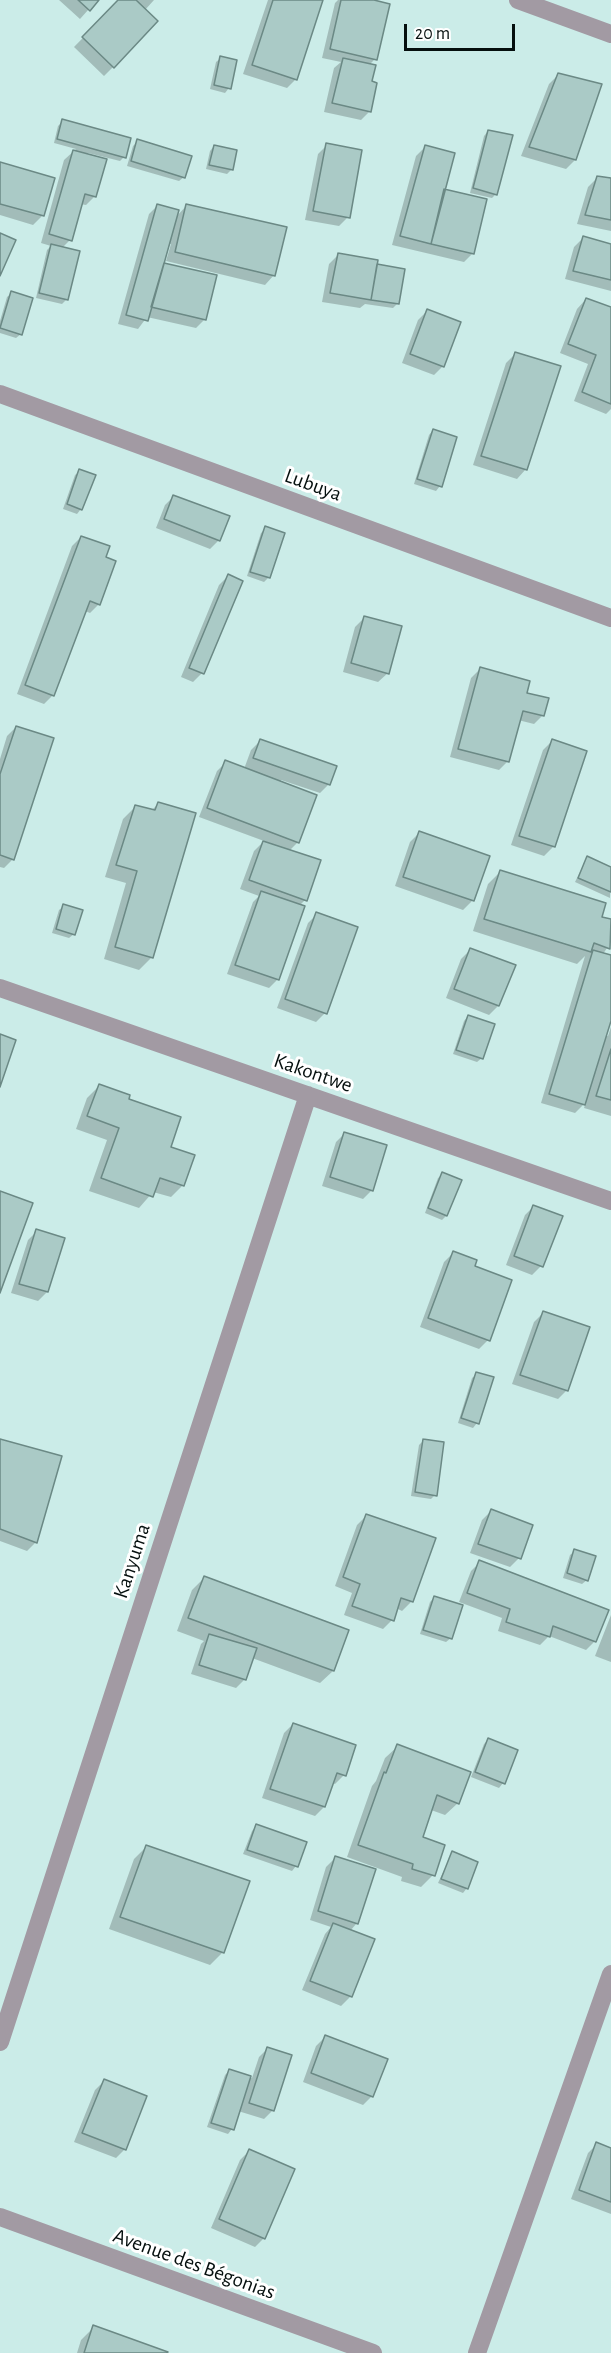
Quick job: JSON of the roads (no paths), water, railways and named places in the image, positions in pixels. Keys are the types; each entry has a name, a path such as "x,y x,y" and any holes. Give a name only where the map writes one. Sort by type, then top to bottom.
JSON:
{"street":[{"path":"518,0 611,34"},
{"name":"Lubuya","path":"0,394 611,618"},
{"name":"Kakontwe","path":"0,988 611,1201"},
{"name":"Kanyuma","path":"0,2042 308,1095"},
{"path":"477,2353 611,1974"},
{"name":"Avenue des Bégonias","path":"0,2217 373,2353"}]}
